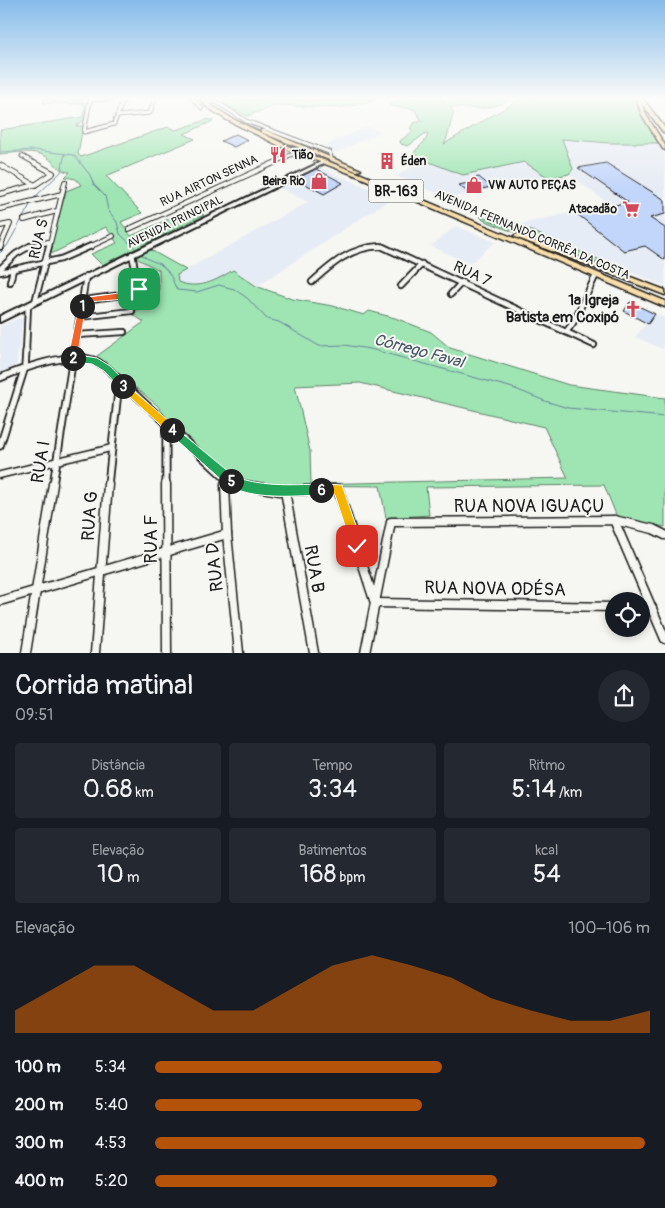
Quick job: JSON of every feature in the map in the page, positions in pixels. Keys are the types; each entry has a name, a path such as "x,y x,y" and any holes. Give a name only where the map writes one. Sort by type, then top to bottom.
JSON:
{"highway":[{"name":"AVENIDA FERNANDO CORRÊA DA COSTA","path":"248,128 297,152 606,277"},
{"name":"AVENIDA FERNANDO CORRÊA DA COSTA","path":"261,128 517,236 606,277 665,300"},
{"path":"290,149 290,146 299,144"},
{"path":"325,162 332,157"}],"main road":[{"path":"653,128 665,149"},
{"path":"658,138 665,141"},
{"name":"AVENIDA FERNANDO CORRÊA DA COSTA","path":"517,236 665,293"}],"street":[{"path":"85,128 85,133 100,128"},
{"path":"275,133 329,152 332,157"},
{"name":"RUA AIRTON SENNA","path":"129,229 297,152"},
{"path":"0,194 45,182 53,173 22,156"},
{"name":"AVENIDA PRINCIPAL","path":"0,319 325,162"},
{"path":"0,165 36,185"},
{"name":"RUA S","path":"0,446 25,367 32,304 45,264 48,242 65,182"},
{"path":"0,189 6,193"},
{"path":"0,209 62,194"},
{"path":"24,220 58,211"},
{"path":"0,226 10,224 4,242 0,247"},
{"path":"0,270 13,270 45,264 113,236"},
{"path":"0,270 23,247 48,242"},
{"name":"RUA 7","path":"312,282 340,256 352,249 369,245 394,250 594,345"},
{"path":"84,300 129,294 139,289 132,254"},
{"path":"401,286 422,264"},
{"path":"10,282 13,270"},
{"path":"566,332 573,323 596,274"},
{"name":"RUA I","path":"26,653 72,360 84,300 86,276"},
{"path":"451,294 462,282"},
{"path":"80,317 132,311"},
{"path":"573,323 576,331 573,335"},
{"path":"77,335 124,332"},
{"path":"0,378 25,367 72,360 94,360 107,368 119,382 224,478 241,486 285,491 338,489 376,603 365,653"},
{"name":"RUA G","path":"95,653 110,448 119,382"},
{"name":"RUA F","path":"166,425 167,653"},
{"path":"0,475 110,448"},
{"name":"RUA D","path":"224,478 227,534 239,653"},
{"name":"RUA B","path":"285,491 314,653"},
{"path":"614,520 665,639"},
{"name":"RUA NOVA IGUAÇU","path":"376,603 391,522 614,520 653,529 665,535"},
{"path":"0,600 227,534"},
{"name":"RUA NOVA ODÉSA","path":"376,603 605,607"}],"shaded area":[{"path":"362,128 373,128 381,132 335,153 323,147"},
{"path":"561,139 610,143 658,143 665,156 665,286 517,225 609,204 569,174 573,169"},
{"path":"424,160 463,175 524,161 549,178 449,198 396,176"},
{"path":"319,167 392,198 257,286 233,270 216,281 190,287 178,282 177,275 308,202 278,187"},
{"path":"456,226 495,242 470,264 431,246"},
{"path":"655,314 665,318 663,349 635,337"},
{"path":"19,318 23,319 16,366 0,373 0,326"}],"green space":[{"path":"83,128 78,154 81,157 164,128 176,130 196,128 184,134 195,139 106,176 142,213 121,222 131,236 193,208 204,215 102,265 91,254 117,243 106,227 49,255 66,191 81,185 76,179 65,177 70,172 60,169 47,157 37,153 0,154 0,130"},
{"path":"410,128 449,128 444,144 470,128 650,128 658,143 610,143 562,139 573,169 569,174 549,178 524,162 463,175 424,160 423,157 416,156 414,153 426,140 428,134 426,133 408,146 401,144 400,141 413,131"},
{"path":"480,216 518,232 529,230 626,271 623,275 528,235 526,237 483,220"},
{"path":"149,249 186,270 177,275 178,282 185,284 200,285 207,283 233,270 256,286 292,299 333,306 364,315 369,311 395,318 431,332 450,348 569,385 665,398 665,527 617,517 604,485 426,487 429,515 386,518 380,486 279,485 241,481 208,459 173,426 157,405 97,356 144,322 131,313 146,306 143,296 159,290 159,270 134,257","holes":["360,383 544,427 568,478 311,484 310,451 295,386"]}],"building":[{"path":"236,134 248,140 234,147 221,141"},
{"name":"Atacadão","path":"606,163 665,200 665,214 650,218 665,228 665,260 645,246 624,251 577,214 628,202 578,168"},
{"name":"Beira Rio","path":"316,169 343,183 324,194 296,179"},
{"name":"VW AUTO PEÇAS","path":"479,177 491,187 467,192 459,185 477,181 474,178"},
{"path":"630,302 655,314 648,324 624,311"}],"waterway":[{"path":"0,152 35,150 65,154"},
{"path":"33,199 61,172 65,154"},
{"name":"Córrego Faval","path":"65,154 74,155 90,175 94,185 105,196 108,210 117,222 120,234 135,248"},
{"path":"0,253 7,246 31,203"},
{"name":"Córrego Faval","path":"140,253 164,267 177,290 197,292 219,285 234,289 247,298 267,319 279,322 319,346 344,345 370,349 513,388 568,408 665,417"}],"place":[{"name":"Tião","path":"278,155"},
{"name":"Éden","path":"387,161"},
{"name":"Beira Rio","path":"319,181"},
{"name":"VW AUTO PEÇAS","path":"474,185"},
{"name":"Atacadão","path":"631,209"},
{"name":"1ª Igreja Batista em Coxipó","path":"633,309"}],"route":[{"path":"139,289 129,294 84,300 72,360 94,360 107,368 119,382 224,478 241,486 285,491 338,489 357,546"}]}
